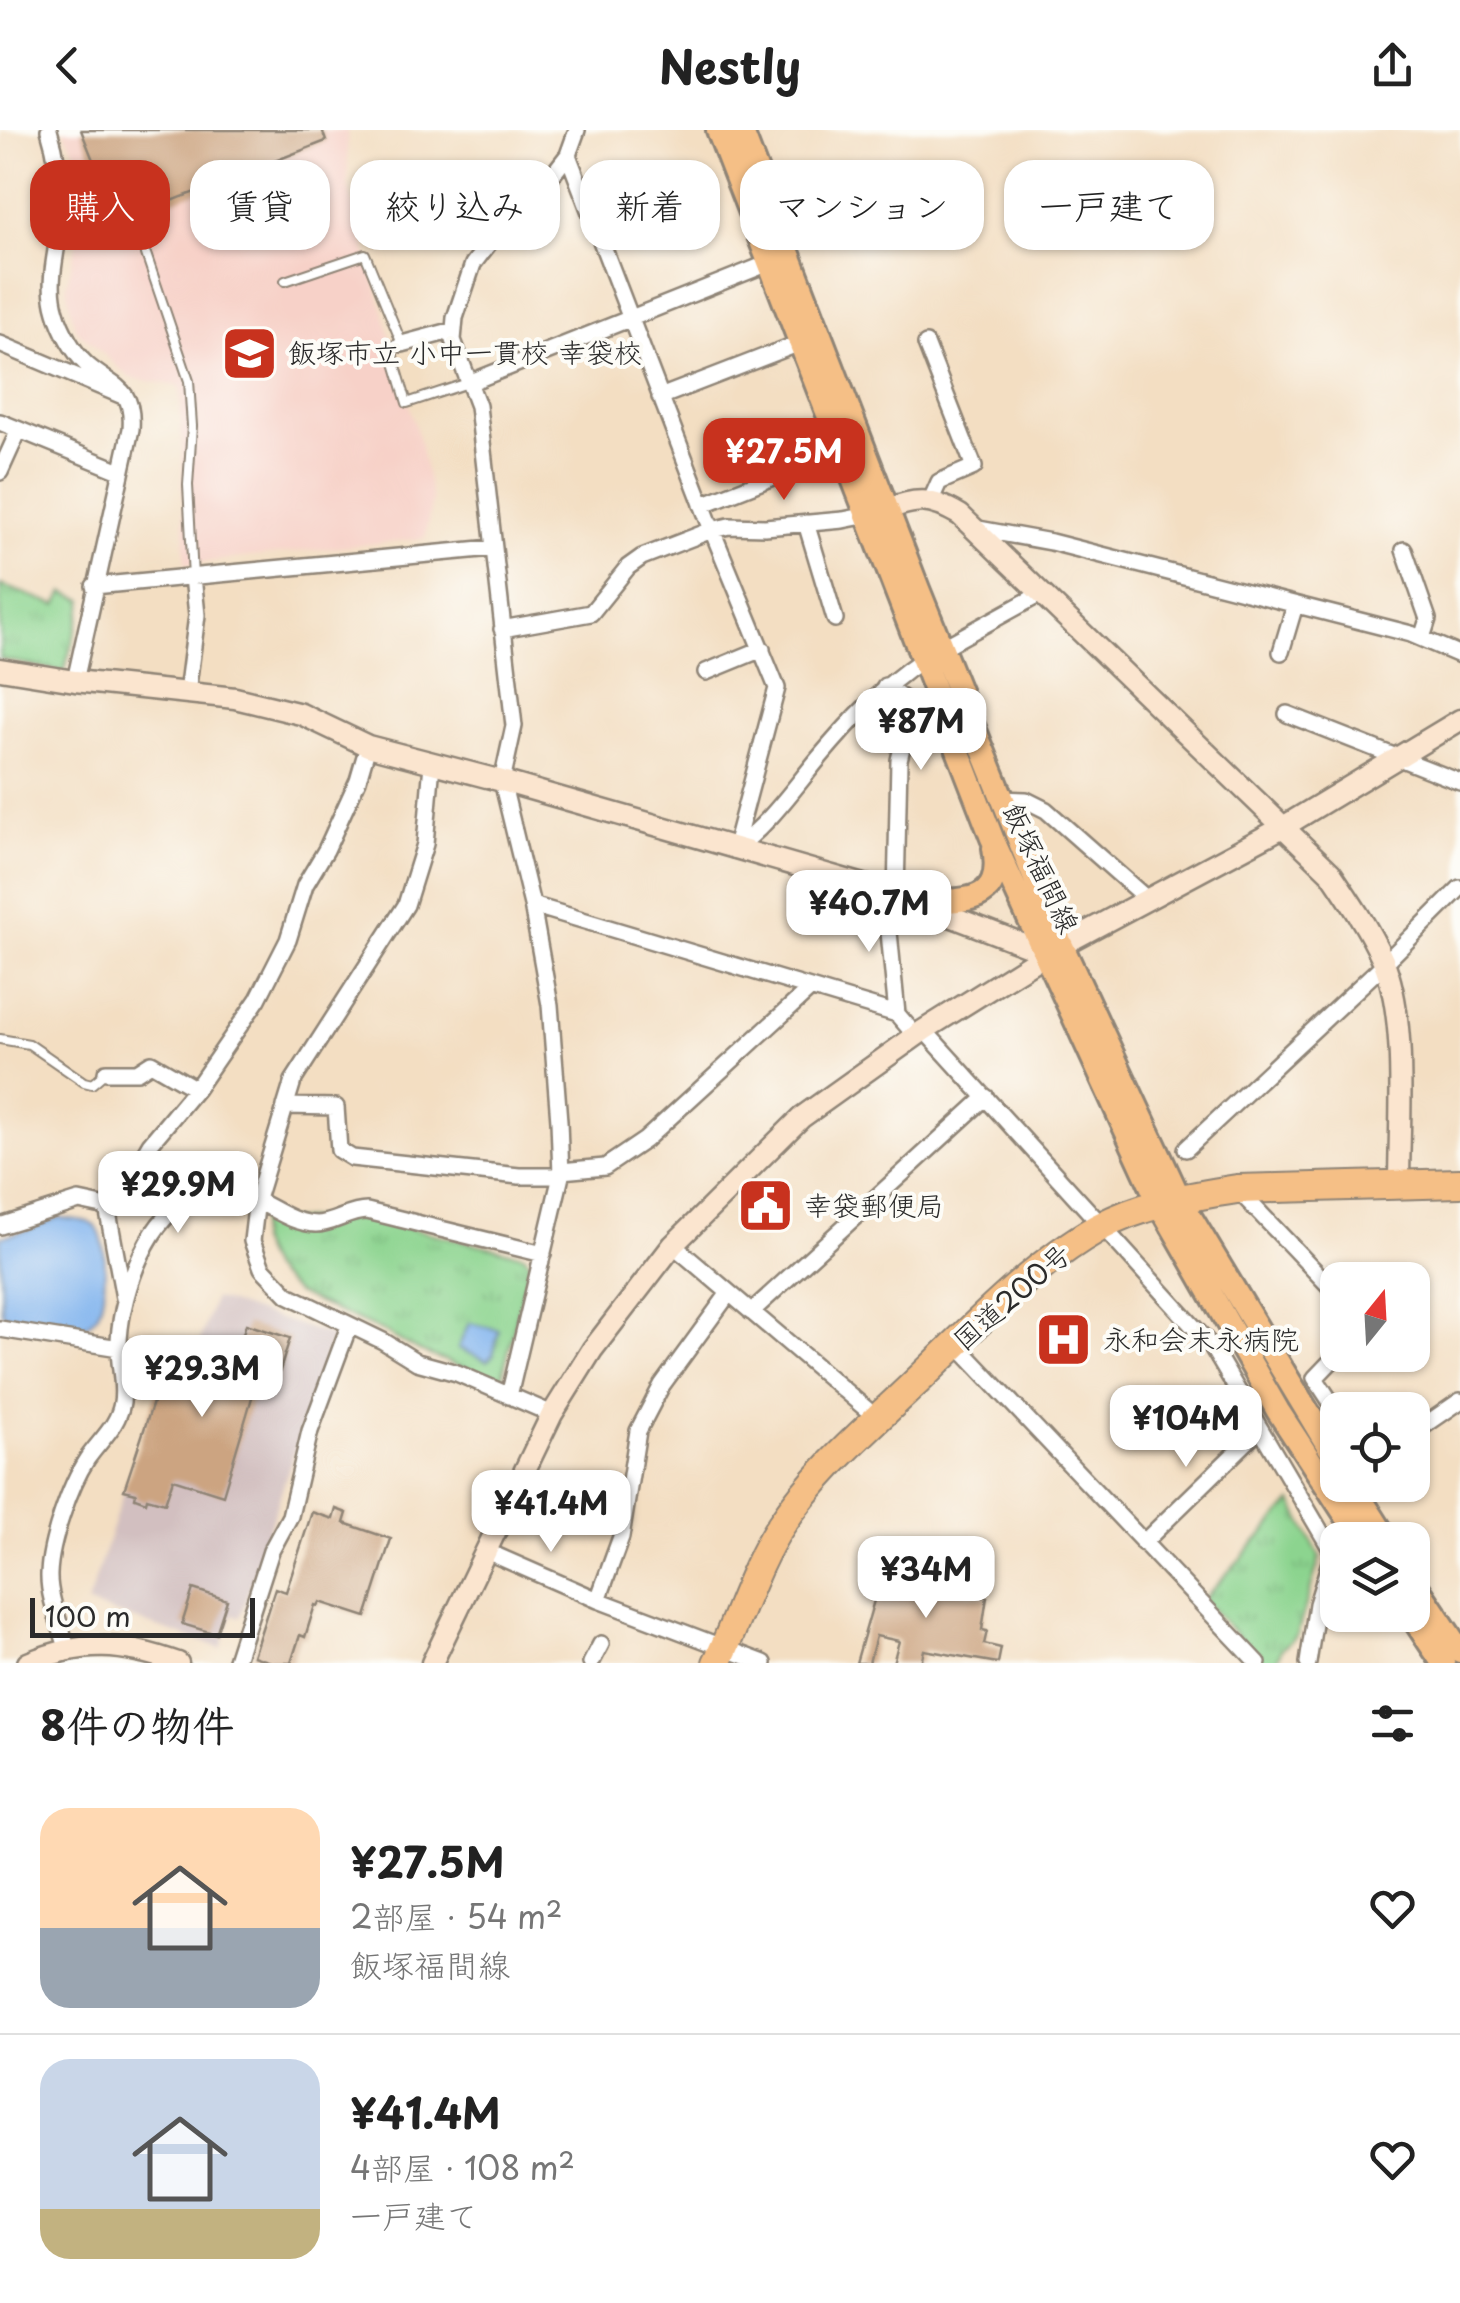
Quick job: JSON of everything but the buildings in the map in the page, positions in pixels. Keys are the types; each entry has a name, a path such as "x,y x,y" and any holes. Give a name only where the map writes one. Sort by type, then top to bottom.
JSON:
{"highway":[{"name":"国道200号","path":"720,1656 779,1528 806,1491 956,1344 1058,1252 1101,1226 1170,1202 1237,1188 1460,1183"}],"main road":[{"name":"飯塚福間線","path":"718,130 800,343 878,512"},
{"name":"飯塚福間線","path":"741,130 932,654 992,838 1054,950 1170,1202 1278,1411 1350,1522"},
{"name":"飯塚福間線","path":"932,654 1000,799 1054,950"},
{"path":"896,895 970,900 980,896 995,877 992,838"},
{"name":"飯塚福間線","path":"1170,1202 1320,1434"},
{"path":"1430,1606 1460,1651"},
{"path":"1422,1632 1443,1663"}],"street":[{"path":"50,130 58,156 60,191 59,231 52,262 56,311 66,336 86,364 116,383 132,410 75,681"},
{"path":"509,1396 561,1174 550,1005 532,905 502,782 514,726 478,406 453,340 474,264 510,218 550,178 568,154 577,130"},
{"path":"568,154 702,505 778,688 734,850"},
{"path":"471,382 769,263"},
{"path":"402,344 454,330"},
{"path":"660,397 800,343"},
{"path":"0,344 126,397"},
{"path":"926,344 974,467 940,482 932,500"},
{"path":"0,422 120,471"},
{"path":"1,469 19,430"},
{"path":"702,505 772,478"},
{"path":"502,629 591,613 628,567 642,557 712,530 806,523 932,500 960,515 1331,873 1359,915 1384,964 1396,1019 1400,1074 1399,1185"},
{"path":"806,523 836,619"},
{"path":"973,528 1051,542 1422,638 1460,654"},
{"path":"94,586 492,548"},
{"path":"1404,550 1428,618 1422,638"},
{"path":"187,693 197,615 192,577"},
{"path":"734,850 764,828 817,760 885,686 932,654 1042,593"},
{"path":"1282,652 1294,605"},
{"path":"706,672 762,649"},
{"path":"0,669 235,698 301,714 368,746 896,895 1054,950"},
{"path":"885,686 912,710 899,760 898,1014"},
{"path":"1287,714 1460,782"},
{"path":"432,1663 552,1414 592,1350 673,1245 802,1117 920,1033 1054,950 1283,827 1460,720"},
{"path":"125,1302 107,1207 258,999 288,940 305,886 358,780 368,746"},
{"path":"432,764 426,844 406,905 293,1081 257,1199 252,1241 262,1268 288,1295 417,1362 457,1373 552,1414"},
{"path":"1000,799 1026,800 1046,810 1148,900"},
{"path":"1186,1149 1460,888"},
{"path":"532,905 898,1014 986,1097 1212,1347 1320,1522"},
{"path":"285,1106 336,1108 339,1150 352,1158 520,1176 605,1167 634,1149 810,989"},
{"path":"106,1072 136,1072 152,1064 196,1089"},
{"path":"751,1312 986,1097"},
{"path":"1237,1188 1320,1276"},
{"path":"67,1648 48,1576 76,1477 114,1425 122,1403 118,1348 125,1302 142,1254 165,1217 184,1203 208,1195 257,1199 280,1215 312,1224 326,1223 355,1211 367,1212 543,1254"},
{"path":"0,1226 79,1202 107,1207"},
{"path":"673,1245 878,1419"},
{"path":"598,1600 621,1537 638,1431 662,1385 729,1294"},
{"path":"234,1663 271,1550 290,1516 310,1431 349,1326"},
{"path":"0,1329 118,1348"},
{"path":"956,1344 1258,1663"},
{"path":"1320,1372 1314,1378 1324,1392"},
{"path":"1430,1422 1460,1402"},
{"path":"1143,1543 1260,1428"},
{"path":"486,1552 720,1656 764,1663"},
{"path":"1308,1663 1320,1603"},
{"path":"591,1663 600,1644"},
{"path":"28,1663 67,1648 100,1645 145,1651 178,1663"},
{"path":"1294,1663 1309,1645"}],"lane":[{"path":"146,254 190,381 188,485 192,577"},
{"path":"286,281 365,254 402,344 390,346 407,403 471,382"},
{"path":"0,1039 29,1044 84,1082 92,1084 106,1072"}],"shaded area":[{"name":"飯塚市立 小中一貫校 幸袋校","path":"63,130 347,130 350,250 366,250 420,443 432,500 425,538 185,564 180,386 130,378 75,328 66,286 75,250 170,250 170,160 77,160"},
{"path":"214,1298 332,1336 240,1617 232,1615 221,1648 87,1604 167,1360 191,1368"}],"green space":[{"path":"0,585 57,605 64,592 84,600 64,672 0,659"},
{"path":"261,1208 280,1221 353,1215 524,1255 530,1262 502,1378 492,1379 417,1350 296,1293 271,1270 258,1241"},
{"path":"1292,1502 1320,1557 1297,1635 1282,1648 1275,1663 1263,1663 1203,1600"}],"water":[{"path":"59,1217 93,1224 103,1245 101,1305 93,1319 75,1334 20,1324 2,1313 0,1237"},
{"path":"469,1323 499,1330 493,1355 487,1361 458,1348"}],"tunnel":[{"path":"1350,1522 1363,1502"}],"place":[{"name":"飯塚市立 小中一貫校 幸袋校","path":"249,353"},
{"name":"幸袋郵便局","path":"765,1206"},
{"name":"永和会末永病院","path":"1064,1340"}]}
